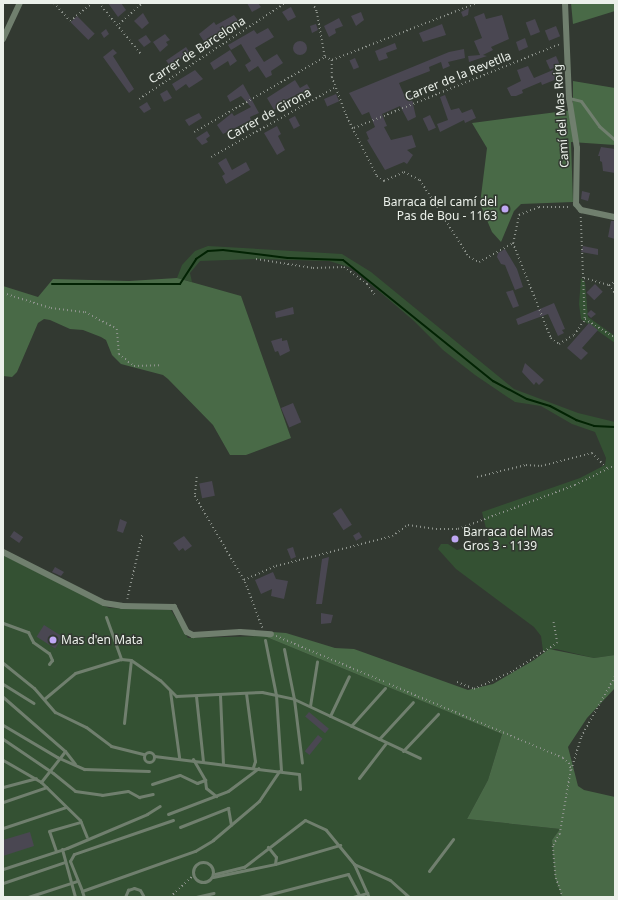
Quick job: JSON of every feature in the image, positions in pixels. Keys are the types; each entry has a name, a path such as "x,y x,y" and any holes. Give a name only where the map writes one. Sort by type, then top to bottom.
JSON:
{"street":[{"path":"3,38 20,3"},
{"name":"Camí del Mas Roig","path":"565,3 568,41 569,98 577,148 579,207"},
{"path":"579,207 615,217"},
{"path":"3,552 104,603 125,606 174,607 187,632 193,635 240,632 268,633"}],"lane":[{"path":"569,98 581,100 599,126 615,140"},
{"path":"106,617 121,660"},
{"path":"3,623 28,632 33,642 49,653 52,660 50,664"},
{"path":"82,891 195,850 231,825 259,801 280,771 276,695 265,640"},
{"path":"284,649 294,699 302,763"},
{"path":"44,699 74,673 121,660 131,660 160,680 176,696 262,692 294,699 420,758"},
{"path":"124,723 131,660"},
{"path":"310,706 317,662"},
{"path":"3,663 44,699 55,712 86,727 111,746 144,754 147,752 154,756 179,757 299,774 300,789"},
{"path":"330,716 349,676"},
{"path":"3,684 34,703"},
{"path":"351,726 385,688"},
{"path":"170,691 179,757"},
{"path":"246,693 255,761 253,767"},
{"path":"220,695 223,763"},
{"path":"196,696 203,760"},
{"path":"3,697 65,751 74,764"},
{"path":"379,739 413,702"},
{"path":"403,751 438,714"},
{"path":"3,725 60,758 84,769 149,771"},
{"path":"3,739 51,771 74,791 102,795 128,791 139,797 153,794"},
{"path":"359,778 386,743"},
{"path":"41,782 65,751"},
{"path":"144,754 143,759 147,763 151,762 154,756"},
{"path":"193,759 205,780 206,788 216,796"},
{"path":"3,760 36,778 47,787 81,822 87,837"},
{"path":"168,814 236,787 258,768"},
{"path":"152,784 180,775 197,783 205,780"},
{"path":"3,787 36,778"},
{"path":"3,802 47,787"},
{"path":"3,868 62,849 87,837 147,814 160,806"},
{"path":"3,828 66,807"},
{"path":"180,827 228,808 231,825"},
{"path":"84,897 70,861 74,854 173,820"},
{"path":"214,876 206,863 196,863 194,875 200,882 210,881 214,876 244,867 305,820 326,830 340,845 354,864 369,897"},
{"path":"56,851 49,831 81,822"},
{"path":"429,870 453,839"},
{"path":"214,876 275,864 340,845"},
{"path":"268,847 276,857 275,864"},
{"path":"62,849 75,897"},
{"path":"3,883 65,862"},
{"path":"354,864 390,880 409,897"},
{"path":"259,897 348,874 359,895"},
{"path":"28,897 77,881"},
{"path":"125,897 128,890 134,888 140,890 144,897"},
{"path":"353,897 367,892"},
{"path":"196,897 214,893"}],"path":[{"path":"54,3 70,21 92,3"},
{"path":"99,3 141,54"},
{"path":"118,25 142,3"},
{"name":"Carrer de Barcelona","path":"139,99 285,3"},
{"path":"313,3 318,12 325,57"},
{"path":"325,57 332,60 476,3"},
{"name":"Carrer de la Revetlla","path":"354,128 568,41"},
{"path":"194,132 325,57"},
{"path":"332,60 332,77 377,176 384,181 404,172 420,180 469,257 479,262 513,243"},
{"name":"Carrer de Girona","path":"211,157 336,87"},
{"path":"539,207 579,207 585,319 574,335 559,344 551,338 513,243 519,215 539,207"},
{"path":"256,259 313,268 344,267 367,284 375,295"},
{"path":"584,278 609,285 615,293"},
{"path":"609,285 615,282"},
{"path":"3,293 51,308 85,312 117,329 118,354 134,366 158,365"},
{"path":"585,319 615,338"},
{"path":"477,477 526,465 541,466 592,453 608,469"},
{"path":"244,580 276,566 392,536 408,525 436,529 458,529 575,485 615,464"},
{"path":"197,477 195,496 244,580 268,633 563,758 571,770"},
{"path":"125,606 142,535"},
{"path":"457,682 474,689 513,671 557,643 553,620"},
{"path":"563,897 556,878 553,846 560,834 571,770 581,737 615,676"},
{"path":"170,897 194,875"}],"green space":[{"path":"571,3 615,3 615,11 573,24"},
{"path":"573,81 615,88 615,145 571,142 573,202 521,204 514,211 501,242 492,232 480,204 487,148 472,123 573,110"},
{"path":"208,246 342,254 371,272 514,389 578,413 615,422 615,655 594,658 556,649 543,651 541,636 534,627 456,569 438,549 441,544 448,544 457,550 489,541 482,512 580,478 605,465 606,458 595,432 572,424 541,406 515,402 475,375 443,350 414,321 352,268 329,261 258,259 200,261 190,273 192,282 177,278 182,265 195,251"},
{"path":"177,278 241,296 291,438 246,455 230,455 213,425 163,375 121,364 112,355 106,340 83,330 70,329 50,320 44,319 38,323 17,372 12,377 3,376 3,286 38,297 53,279 129,281"},
{"path":"581,278 585,282 588,317 615,336 615,343 581,319 579,304"},
{"path":"3,555 109,608 171,610 188,638 264,636 502,734 488,780 467,819 560,829 552,840 555,878 562,897 3,897"},
{"path":"272,632 286,633 335,648 354,649 468,690 493,684 534,660 549,649 594,658 615,655 615,688 587,718 568,747 578,786 584,790 615,797 615,897 562,897 555,878 552,840 560,829 467,819 488,780 502,734 264,636"}],"building":[{"path":"108,3 121,3 126,10 118,17"},
{"path":"247,3 258,3 261,7 252,12"},
{"path":"291,7 296,17 288,21 282,12"},
{"path":"469,8 468,15 463,17 461,12"},
{"path":"361,12 364,20 356,26 351,16"},
{"path":"143,13 149,23 142,29 134,21"},
{"path":"484,13 486,19 502,15 509,39 491,47 493,50 483,55 487,56 469,62 468,56 480,55 474,41 482,38 474,17"},
{"path":"234,15 240,23 207,45 199,34 214,22 216,25"},
{"path":"77,16 95,34 88,40 71,22"},
{"path":"339,18 343,26 335,29 336,33 329,37 324,26"},
{"path":"535,19 540,32 531,36 526,23"},
{"path":"316,24 318,30 312,33 310,26"},
{"path":"442,24 446,35 423,42 419,33"},
{"path":"556,26 560,36 549,41 545,30"},
{"path":"268,28 274,37 255,48 264,62 277,54 283,63 271,71 272,75 266,78 258,66 249,72 245,65 251,61 241,44 231,50 228,45 254,30 257,34"},
{"path":"106,29 109,34 104,38 101,33"},
{"path":"165,34 170,40 166,42 168,45 160,52 153,42"},
{"path":"146,35 151,42 144,47 138,40"},
{"path":"525,38 528,47 519,51 516,42"},
{"path":"300,41 305,43 307,48 305,53 300,55 295,53 293,48 295,43"},
{"path":"395,43 397,49 386,53 388,58 379,61 375,51"},
{"path":"186,47 190,53 170,66 166,60"},
{"path":"113,49 117,53 113,56 134,89 129,93 103,57"},
{"path":"464,49 465,58 448,62 450,66 443,69 441,62 429,67 430,71 399,83 405,97 411,95 416,117 408,121 400,106 382,114 387,126 384,127 391,140 412,135 416,147 407,150 413,155 407,164 404,162 385,170 367,140 369,139 366,132 375,127 369,112 362,115 349,93 449,52"},
{"path":"230,50 237,61 230,66 228,61 214,70 210,63"},
{"path":"556,56 560,65 550,70 546,60"},
{"path":"355,58 359,67 354,70 350,60"},
{"path":"528,66 534,78 553,70 557,79 542,85 541,82 522,90 523,93 516,96 511,96 507,88 521,81 517,70"},
{"path":"195,70 203,79 189,88 186,84 176,91 172,84"},
{"path":"295,80 300,88 307,84 310,89 281,102 282,105 274,110 267,98"},
{"path":"243,84 259,113 250,117 251,120 223,134 217,125 232,113 234,116 251,107 241,96 230,102 227,96"},
{"path":"167,90 172,98 164,102 160,94"},
{"path":"336,94 339,101 327,106 324,99"},
{"path":"445,95 451,110 459,108 462,113 472,109 476,118 465,123 464,120 440,132 437,124 448,120 440,97"},
{"path":"147,102 151,109 144,113 139,107"},
{"path":"199,113 202,118 189,126 185,120"},
{"path":"430,115 436,128 429,131 423,118"},
{"path":"295,116 300,126 294,129 289,119"},
{"path":"277,126 281,134 278,136 285,150 277,155 264,133"},
{"path":"207,131 210,136 206,139 208,142 202,145 196,138"},
{"path":"601,147 615,149 615,173 603,171 600,156 598,156"},
{"path":"226,158 232,170 246,162 250,170 226,184 222,176 225,174 218,163"},
{"path":"582,191 590,193 588,201 581,199"},
{"path":"611,221 615,221 615,239 608,237"},
{"path":"583,246 598,249 598,255 581,252"},
{"path":"505,249 517,269 523,287 515,290 505,265 501,264 497,257 498,253"},
{"path":"595,284 603,292 594,300 587,292"},
{"path":"513,290 519,306 513,308 506,292"},
{"path":"554,303 565,329 562,330 564,333 558,336 548,314 518,325 516,319"},
{"path":"293,307 294,314 276,318 275,312"},
{"path":"591,310 596,314 591,318 587,314"},
{"path":"589,323 598,330 582,348 588,353 581,360 567,348"},
{"path":"282,338 282,341 287,340 290,351 280,356 278,351 275,352 271,341"},
{"path":"525,363 544,380 539,385 536,382 534,385 522,372"},
{"path":"293,403 301,422 289,427 281,408"},
{"path":"212,481 215,496 202,498 199,483"},
{"path":"341,508 352,525 344,530 333,513"},
{"path":"120,519 127,522 123,533 117,531"},
{"path":"14,531 23,537 19,543 10,537"},
{"path":"359,532 362,537 356,541 353,536"},
{"path":"184,536 192,546 185,551 183,548 179,551 173,543"},
{"path":"293,547 296,557 291,559 287,549"},
{"path":"329,557 322,604 316,604 322,559"},
{"path":"55,567 64,572 61,576 52,572"},
{"path":"273,572 276,579 288,581 284,599 271,596 272,589 261,594 255,580"},
{"path":"321,613 333,615 331,623 321,624"},
{"name":"Mas d'en Mata","path":"44,625 63,637 55,649 37,637"},
{"path":"309,712 329,729 325,733 305,717"},
{"path":"318,735 323,739 309,755 305,751"},
{"path":"30,832 34,846 3,856 3,840"}],"waterway":[{"path":"52,284 180,284 196,259 208,251 223,250 288,258 343,260 493,381 527,399 550,406 576,420 594,426 615,427"}],"place":[{"name":"Barraca del camí del Pas de Bou - 1163","path":"505,209"},
{"name":"Barraca del Mas Gros 3 - 1139","path":"455,539"},
{"name":"Mas d'en Mata","path":"53,640"}]}
